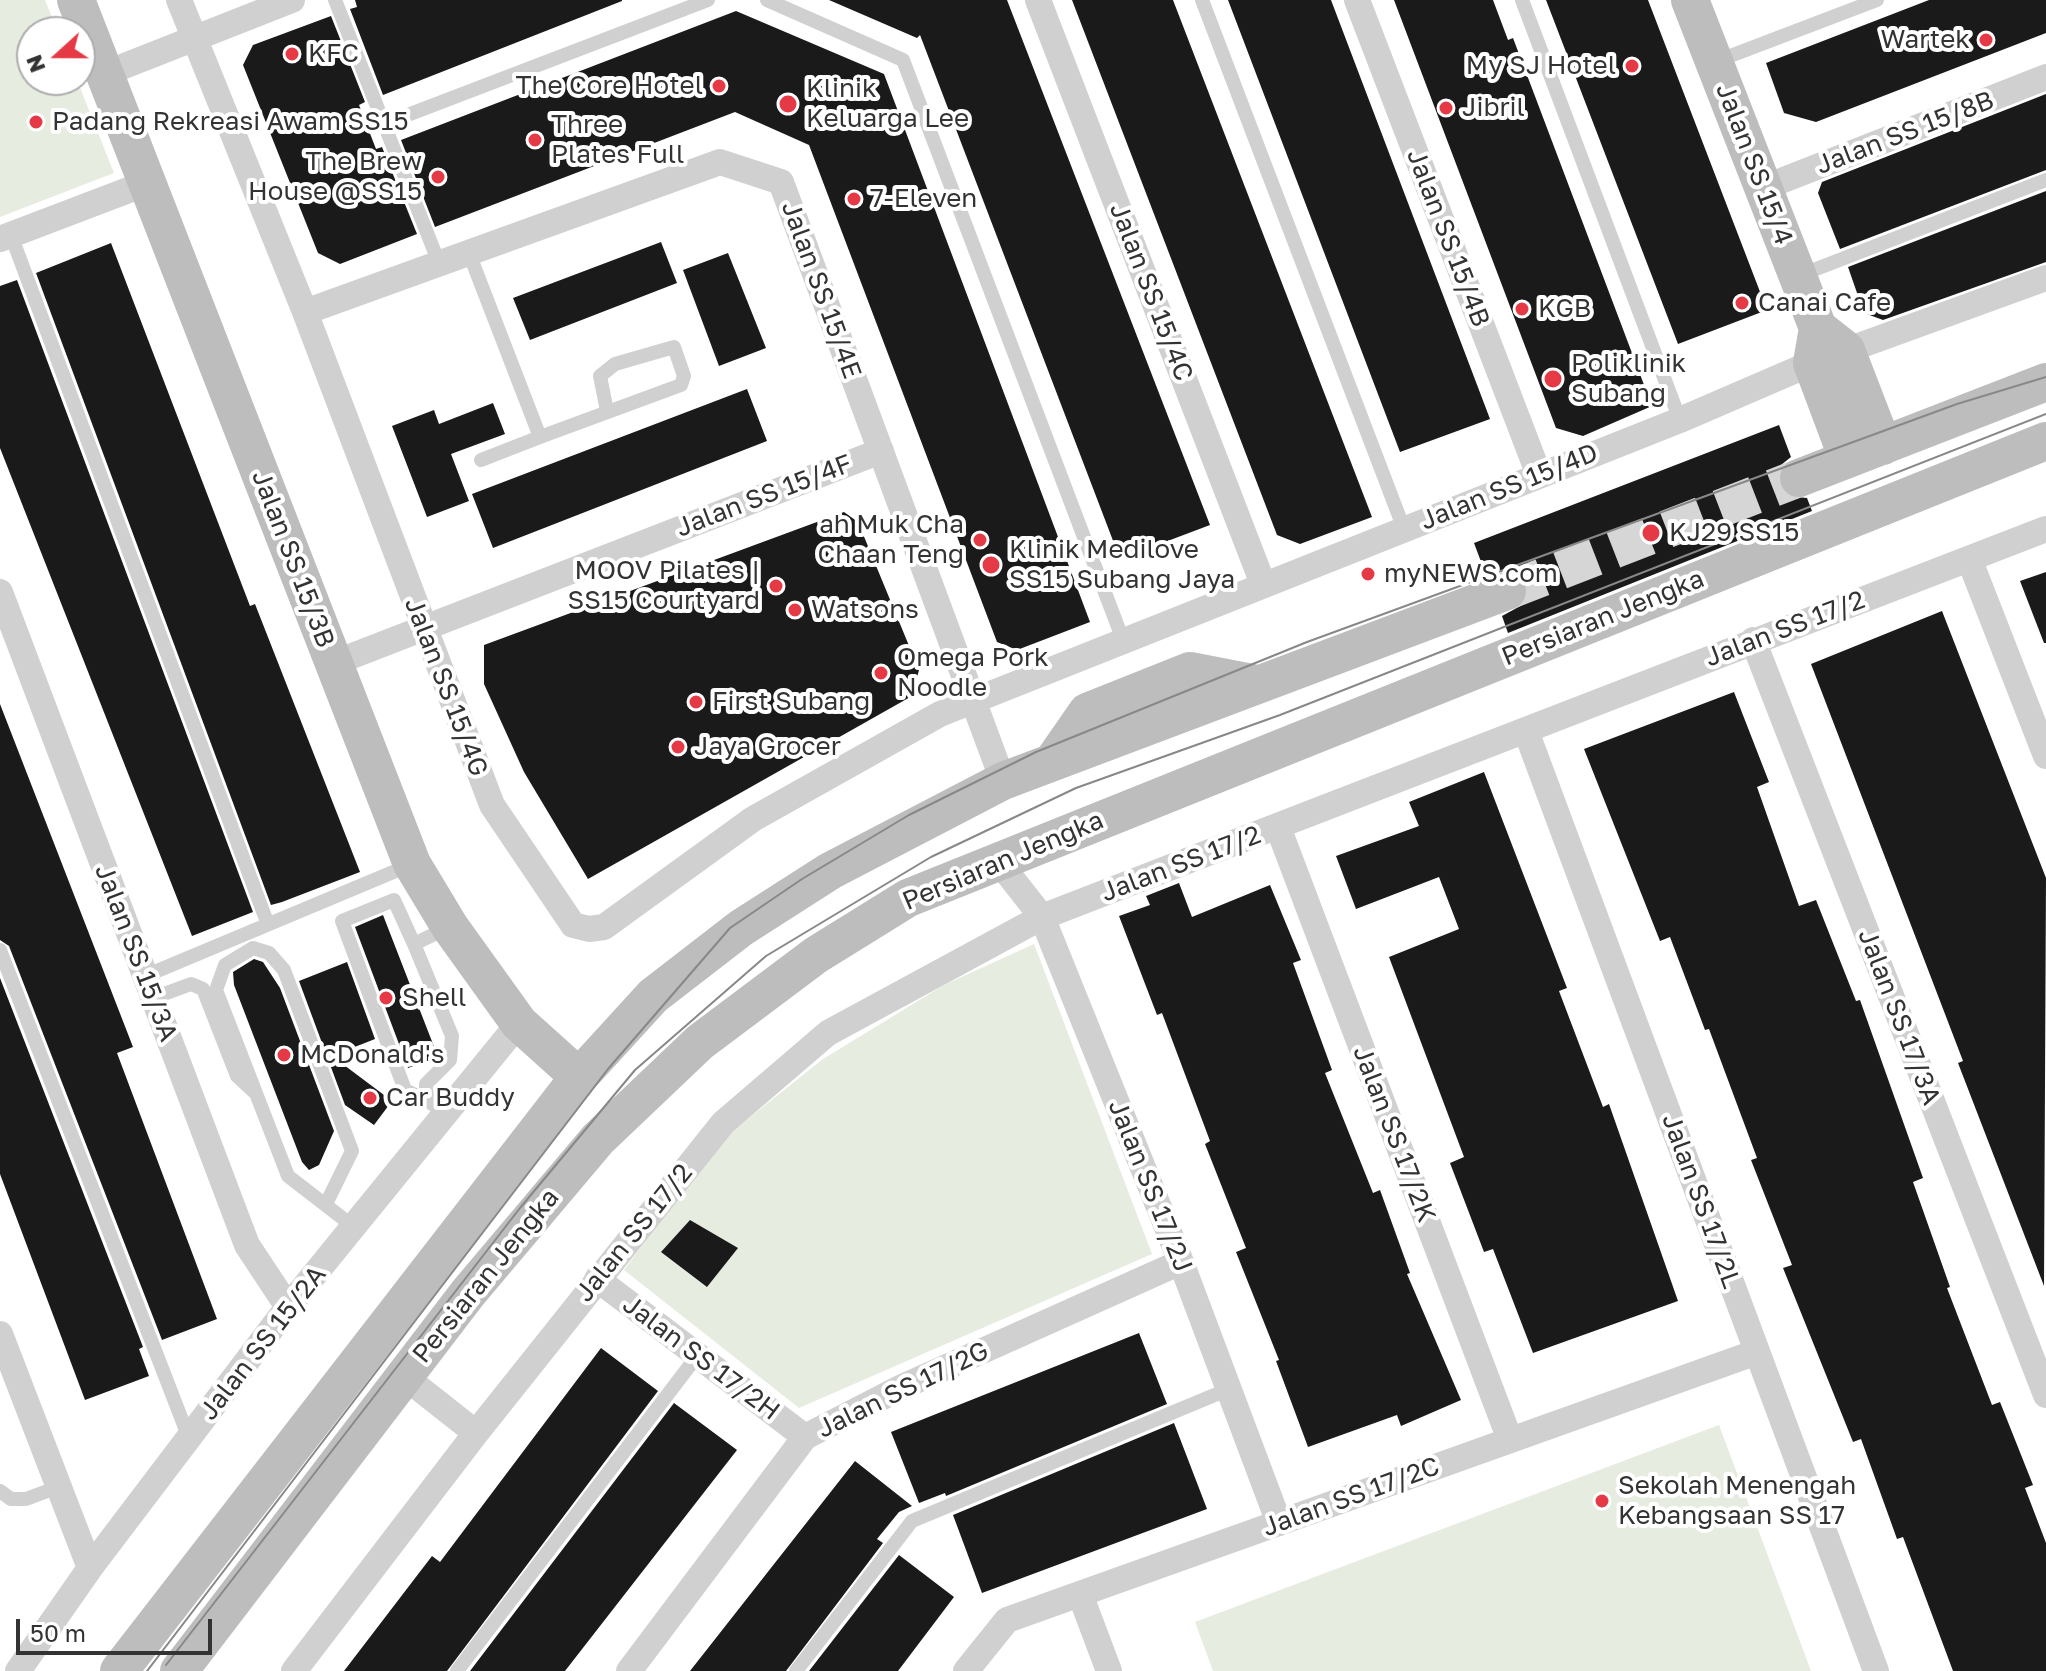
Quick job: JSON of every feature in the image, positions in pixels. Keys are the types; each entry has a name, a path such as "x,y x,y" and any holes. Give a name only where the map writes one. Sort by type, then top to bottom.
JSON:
{"main road":[{"name":"Jalan SS 15/3B","path":"76,0 412,864 450,927 519,1023 579,1077"},
{"name":"Jalan SS 15/4","path":"1690,0 1825,347 1883,446"},
{"name":"Jalan SS 15/4","path":"1825,347 1848,459"},
{"path":"1799,478 2046,382"},
{"name":"Persiaran Jengka","path":"179,1671 468,1293 598,1139 700,1042 816,955 908,898 2046,441"},
{"name":"Persiaran Jengka","path":"119,1671 579,1077 653,996 741,928 830,871 1003,781 1053,761 1087,712 1190,671 1257,684 1507,591"}],"street":[{"name":"Jalan SS 15/4G","path":"179,0 305,312 492,805 573,925 589,929 604,927 753,819 940,714 973,700"},
{"path":"104,74 292,0"},
{"name":"Jalan SS 15/4C","path":"1038,0 1263,584"},
{"name":"Jalan SS 15/4B","path":"1357,0 1539,475"},
{"name":"Jalan SS 15/8B","path":"1763,188 2046,77"},
{"name":"Jalan SS 15/4E","path":"305,312 720,162 781,182 1003,781"},
{"path":"5,237 147,183"},
{"name":"Jalan SS 15/4D","path":"973,700 1680,420 1825,347 2046,278"},
{"name":"Jalan SS 15/4F","path":"334,663 881,451"},
{"name":"Jalan SS 17/2","path":"294,1671 476,1433 723,1123 828,1033 1042,917 1753,640 1970,561 2046,529"},
{"path":"1970,561 2046,756"},
{"name":"Jalan SS 15/3A","path":"0,592 247,1245 288,1307"},
{"name":"Jalan SS 17/3A","path":"1753,640 2046,1395"},
{"name":"Jalan SS 17/2L","path":"1526,731 1876,1671"},
{"name":"Jalan SS 17/2K","path":"1278,827 1510,1440"},
{"name":"Jalan SS 17/2J","path":"998,861 1042,917 1181,1262 1279,1523"},
{"name":"Jalan SS 15/2A","path":"18,1671 90,1568 288,1307 354,1227 438,1109 519,1023"},
{"name":"Jalan SS 17/2G","path":"629,1671 805,1437 902,1387 1181,1262"},
{"name":"Jalan SS 17/2H","path":"597,1279 805,1437"},
{"path":"0,1334 90,1568"},
{"name":"Jalan SS 17/2C","path":"966,1671 1007,1620 1757,1352"},
{"path":"405,1377 476,1433"},
{"path":"1080,1594 1109,1671"}],"lane":[{"path":"335,0 439,263"},
{"path":"384,124 708,0"},
{"path":"767,0 903,60 1123,640"},
{"path":"1202,0 1404,529"},
{"path":"1522,0 1680,420"},
{"path":"1714,62 1877,0"},
{"path":"1797,276 2046,180"},
{"path":"5,237 267,922"},
{"path":"469,253 540,437"},
{"path":"481,460 681,385 684,376 674,347 615,364 600,376 607,411"},
{"path":"149,987 267,922 412,864"},
{"path":"394,900 452,1036 450,1060 426,1084 438,1109 405,1090 342,921 394,900"},
{"path":"414,944 450,927"},
{"path":"326,1204 352,1151 284,970 269,953 253,948 238,954 225,965 216,990 288,1176 354,1227"},
{"path":"0,950 189,1438"},
{"path":"149,987 191,984 203,989 237,1076 256,1094"},
{"path":"457,1671 697,1356"},
{"path":"796,1671 912,1521 1229,1389"},
{"path":"0,1491 11,1499 26,1499 58,1487"}],"shaded area":[{"name":"Padang Rekreasi Awam SS15","path":"0,0 45,0 52,16 16,16 16,96 83,96 114,173 0,217"},
{"path":"1034,944 1152,1254 799,1408 624,1270 720,1141 823,1059 944,985"},
{"name":"Sekolah Menengah Kebangsaan SS 17","path":"1719,1425 1811,1671 1213,1671 1195,1622"}],"building":[{"path":"355,0 622,1 383,95 350,9 357,7"},
{"path":"829,0 1007,0 1210,525 1120,559 920,35 917,38"},
{"path":"1072,0 1173,0 1372,517 1300,544 1277,535"},
{"path":"1228,0 1331,0 1490,419 1400,452"},
{"path":"1394,0 1493,0 1508,40 1513,38 1652,406 1583,436 1556,428"},
{"path":"1546,0 1648,0 1767,310 1678,344"},
{"path":"1929,0 2046,0 2046,33 1816,122 1784,113 1766,63"},
{"path":"736,11 884,74 1090,622 1017,650 997,642 809,145 735,112 435,227 401,140"},
{"path":"331,16 365,102 359,105 376,149 382,147 417,234 340,264 318,253 243,65 253,45"},
{"path":"2046,94 2046,170 1840,249 1818,193 1822,182"},
{"path":"2046,191 2046,262 1883,320 1864,313 1848,267"},
{"path":"661,242 677,283 530,340 513,298"},
{"path":"111,243 250,606 255,604 360,872 271,905 36,273"},
{"path":"728,253 766,348 719,366 683,270"},
{"path":"17,280 253,912 192,936 0,448 0,286"},
{"path":"747,389 767,441 493,548 472,494"},
{"path":"493,403 505,434 451,454 469,501 427,517 392,426 434,410 439,424"},
{"name":"KJ29 SS15","path":"1779,425 1791,457 1781,465 1778,485 1786,496 1807,498 1812,511 1508,633 1502,616 1524,604 1529,594 1527,583 1511,570 1486,575 1474,543"},
{"name":"First Subang","path":"844,512 858,522 919,670 912,696 588,879 524,772 484,684 484,645"},
{"path":"2046,572 2046,643 2044,643 2020,581"},
{"path":"1942,611 2046,878 2044,1286 1958,1063 1963,1061 1811,664"},
{"path":"1734,692 1769,782 1757,787 1799,906 1816,900 1856,1001 1860,1000 1923,1178 1913,1182 1950,1287 1947,1288 1992,1405 2000,1402 2033,1485 2025,1488 2046,1543 2046,1671 1953,1671 1903,1537 1897,1539 1861,1439 1853,1442 1783,1268 1792,1265 1751,1160 1757,1158 1709,1029 1705,1030 1670,937 1660,941 1584,749"},
{"path":"0,704 133,1047 117,1053 217,1319 162,1340 9,946 0,940"},
{"path":"1484,772 1567,988 1559,991 1603,1107 1609,1104 1678,1301 1533,1353 1493,1249 1484,1252 1450,1163 1464,1157 1389,957 1459,929 1439,877 1356,909 1336,856 1419,826 1409,802"},
{"path":"1179,883 1192,917 1270,885 1301,960 1293,963 1332,1070 1325,1073 1373,1193 1380,1190 1410,1273 1407,1274 1461,1400 1401,1426 1397,1415 1308,1447 1276,1361 1279,1360 1236,1252 1246,1248 1205,1144 1210,1141 1162,1013 1157,1015 1119,916 1150,905 1146,896"},
{"name":"Shell","path":"383,915 438,1057 408,1068 355,927"},
{"name":"McDonald's","path":"254,959 263,962 280,988 334,1131 319,1165 309,1170 302,1162 234,985 233,972"},
{"path":"347,962 375,1039 332,1056 392,1101 374,1125 345,1105 299,981"},
{"path":"0,978 143,1347 139,1349 149,1376 85,1400 0,1174"},
{"path":"690,1220 738,1248 707,1287 661,1252"},
{"path":"1139,1333 1167,1404 946,1496 945,1493 919,1503 891,1432"},
{"path":"601,1348 658,1391 447,1671 344,1671 432,1556 440,1562"},
{"path":"674,1403 737,1450 565,1671 470,1671"},
{"path":"1174,1423 1207,1509 982,1593 953,1515"},
{"path":"855,1461 912,1506 899,1512 877,1539 883,1543 786,1671 690,1671"},
{"path":"899,1555 954,1597 898,1671 809,1671"}],"tunnel":[{"path":"1507,591 1799,478"}],"tram line":[{"path":"147,1671 608,1069 730,928 802,879 909,815 1036,752 1307,642 1957,404 2046,377"},
{"path":"166,1665 520,1208 635,1070 766,956 931,857 1076,788 1280,715 2046,414"}],"place":[{"name":"Wartek","path":"1986,40"},
{"name":"KFC","path":"292,54"},
{"name":"My SJ Hotel","path":"1632,66"},
{"name":"The Core Hotel","path":"719,86"},
{"name":"Klinik Keluarga Lee","path":"788,104"},
{"name":"Jibril","path":"1446,108"},
{"name":"Padang Rekreasi Awam SS15","path":"36,122"},
{"name":"Three Plates Full","path":"535,140"},
{"name":"The Brew House @SS15","path":"438,177"},
{"name":"7-Eleven","path":"854,199"},
{"name":"Canai Cafe","path":"1742,303"},
{"name":"KGB","path":"1522,309"},
{"name":"Poliklinik Subang","path":"1553,379"},
{"name":"KJ29 SS15","path":"1651,533"},
{"name":"ah Muk Cha Chaan Teng","path":"980,540"},
{"name":"Klinik Medilove SS15 Subang Jaya","path":"991,565"},
{"name":"myNEWS.com","path":"1368,574"},
{"name":"MOOV Pilates | SS15 Courtyard","path":"776,586"},
{"name":"Watsons","path":"795,610"},
{"name":"Omega Pork Noodle","path":"881,673"},
{"name":"First Subang","path":"696,702"},
{"name":"Jaya Grocer","path":"678,747"},
{"name":"Shell","path":"386,998"},
{"name":"McDonald's","path":"284,1055"},
{"name":"Car Buddy","path":"370,1098"},
{"name":"Sekolah Menengah Kebangsaan SS 17","path":"1602,1501"}]}
